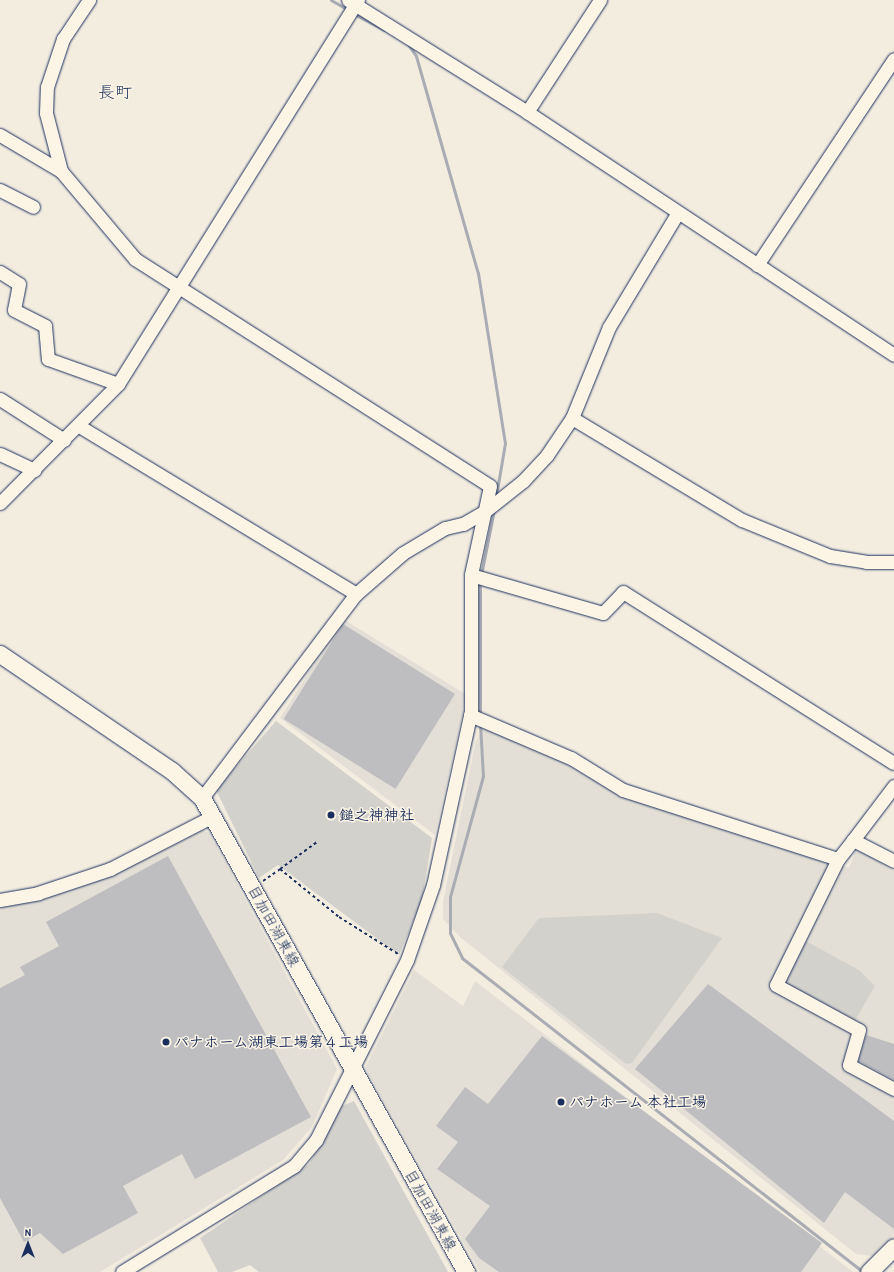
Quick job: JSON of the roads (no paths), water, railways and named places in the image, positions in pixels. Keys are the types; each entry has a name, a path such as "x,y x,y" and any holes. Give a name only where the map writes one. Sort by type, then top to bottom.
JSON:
{"main road":[{"name":"目加田湖東線","path":"0,654 172,771 202,798 466,1272"},
{"path":"872,1268 894,1247"}],"street":[{"path":"61,171 46,113 47,87 63,39 89,0"},
{"path":"527,112 600,0"},
{"path":"0,503 79,426 118,384 347,20 354,2 527,112 677,214 894,356"},
{"path":"757,265 894,59"},
{"path":"0,135 61,171 135,259 181,286 490,486 484,512 476,576 470,716 433,885 407,960 316,1140 294,1166 122,1272"},
{"path":"0,190 33,207"},
{"path":"202,798 356,594 403,553 445,528 463,524 484,512 502,498 547,455 572,418 609,327 677,214"},
{"path":"0,272 19,284 14,310 45,326 48,359 118,384"},
{"path":"0,400 64,440"},
{"path":"572,418 742,520 830,556 866,562 894,562"},
{"path":"79,426 356,594"},
{"path":"0,454 34,470"},
{"path":"476,576 603,614 623,592 894,763"},
{"path":"470,716 571,758 623,790 838,859"},
{"path":"894,786 838,859 776,985 859,1030 850,1065 894,1088"},
{"path":"0,900 38,893 110,869 213,816"},
{"path":"853,840 894,861"}],"waterway":[{"path":"331,0 348,10"},
{"path":"354,14 384,30"},
{"path":"408,44 416,56 478,273 505,443 496,496"},
{"path":"481,575 494,510"},
{"path":"480,580 480,715"},
{"path":"480,724 483,776 450,897 450,933 462,958 863,1272"}],"place":[{"name":"鎚之神神社","path":"331,815"},
{"name":"パナホーム湖東工場第４工場","path":"166,1042"},
{"name":"パナホーム 本社工場","path":"561,1102"}],"district":[{"name":"長町","path":"115,92"}]}
